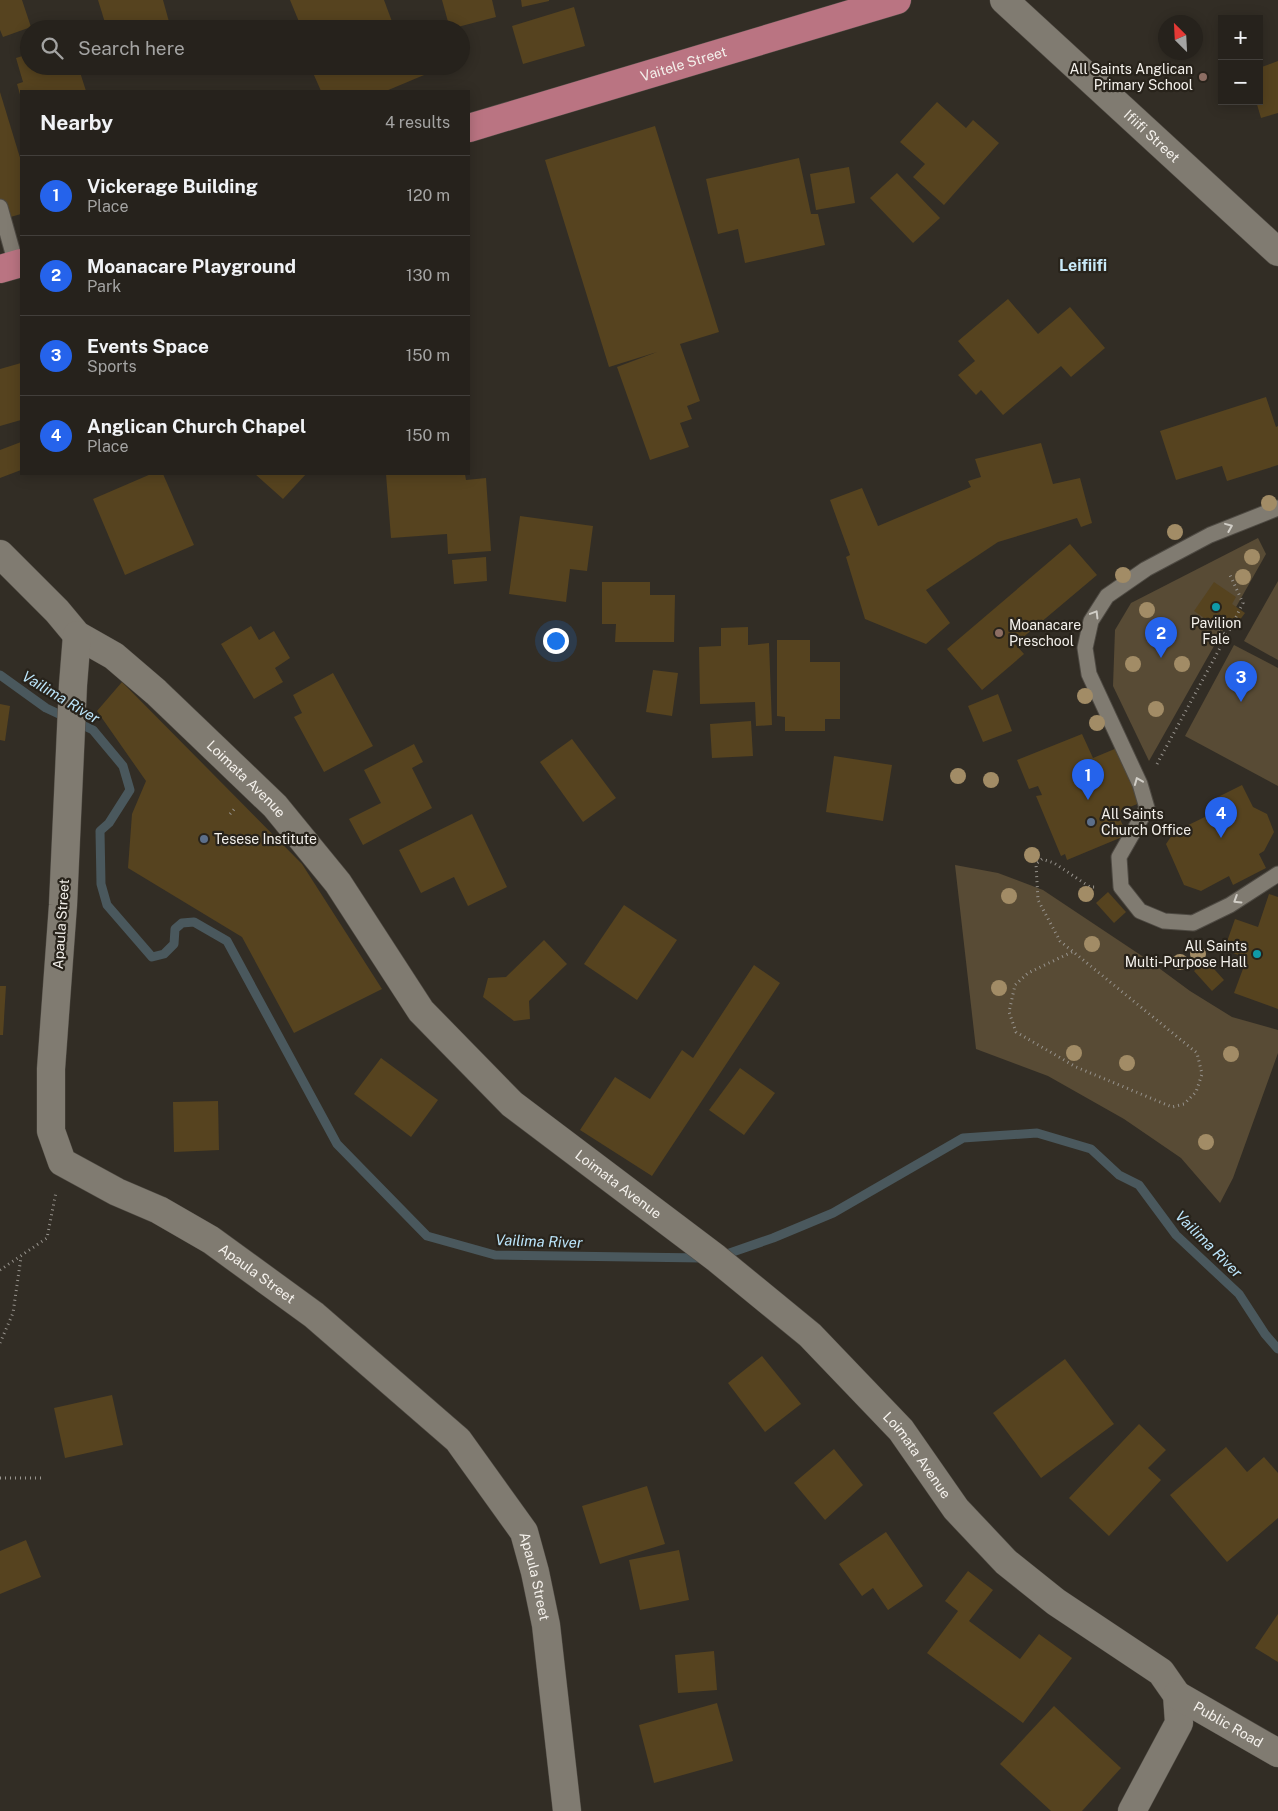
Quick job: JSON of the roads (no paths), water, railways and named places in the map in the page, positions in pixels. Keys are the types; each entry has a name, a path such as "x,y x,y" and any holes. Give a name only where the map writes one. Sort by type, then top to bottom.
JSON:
{"main road":[{"name":"Vaitele Street","path":"470,128 897,0"}],"street":[{"name":"Ifiifi Street","path":"1004,0 1278,252"},
{"name":"Loimata Avenue","path":"0,554 57,611 77,635 114,656 156,692 275,806 338,883 421,1011 512,1104 716,1258 810,1335 901,1430 956,1509 1006,1562 1056,1602 1161,1672 1178,1695"},
{"name":"Apaula Street","path":"77,635 63,905 51,1070 51,1131 62,1162 117,1192 159,1210 211,1240 314,1315 458,1440 524,1532 546,1625 568,1811"},
{"name":"Public Road","path":"1178,1695 1278,1753"},
{"path":"1132,1811 1179,1723 1178,1695"}],"lane":[{"path":"0,206 13,266"},
{"path":"1278,508 1210,535 1146,569 1107,596 1091,621 1085,648 1089,674 1140,784 1147,808 1119,857 1121,887 1140,911 1164,921 1193,923 1230,905 1278,874"}],"waterway":[{"name":"Vailima River","path":"0,675 46,708 93,730 123,766 130,790 109,823 100,831 101,884 107,905 152,957 164,954 174,944 175,929 182,923 194,922 227,941 337,1144 427,1236 495,1255 703,1258"},
{"name":"Vailima River","path":"721,1256 773,1238 833,1213 963,1138 1037,1133 1091,1149 1119,1175 1139,1185 1176,1235 1239,1294 1265,1334 1278,1349"}],"place":[{"name":"All Saints Anglican Primary School","path":"1203,77"},
{"name":"Pavilion Fale","path":"1216,607"},
{"name":"Moanacare Preschool","path":"999,633"},
{"name":"Moanacare Playground","path":"1161,658"},
{"name":"Events Space","path":"1241,702"},
{"name":"Vickerage Building","path":"1088,800"},
{"name":"All Saints Church Office","path":"1091,822"},
{"name":"Anglican Church Chapel","path":"1221,838"},
{"name":"Tesese Institute","path":"204,839"},
{"name":"All Saints Multi-Purpose Hall","path":"1257,954"}],"district":[{"name":"Leifiifi","path":"1083,265"}]}
